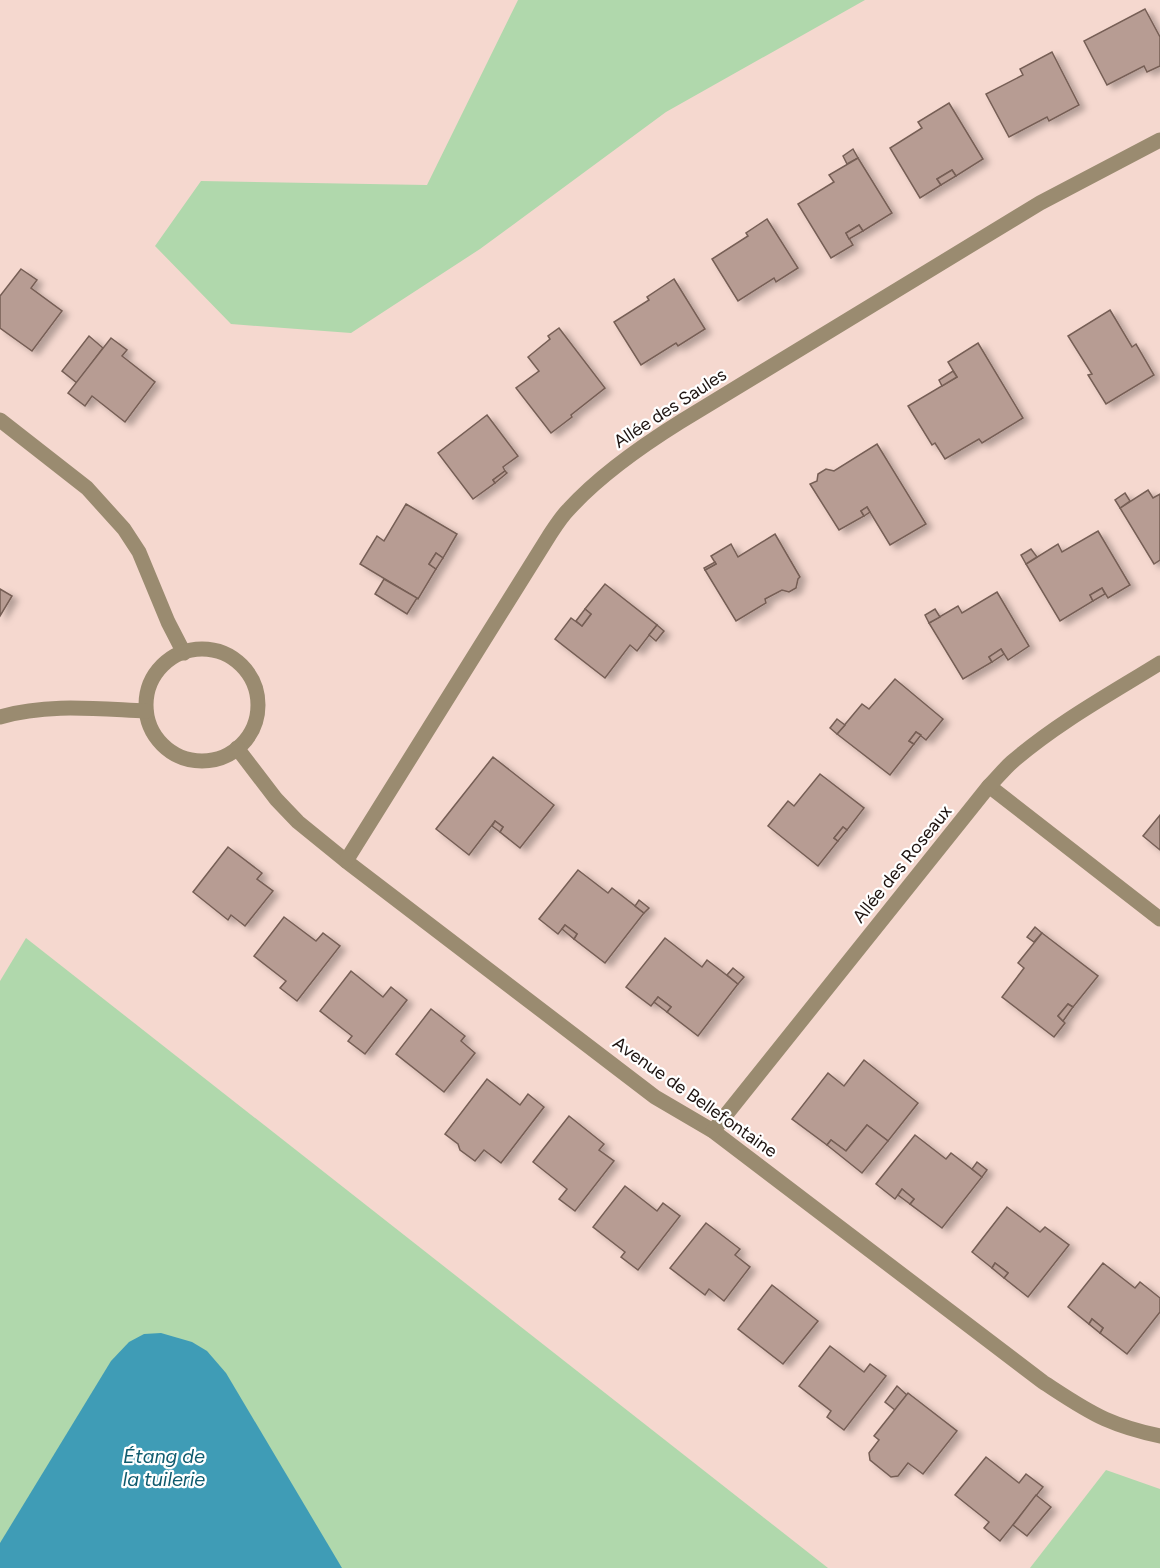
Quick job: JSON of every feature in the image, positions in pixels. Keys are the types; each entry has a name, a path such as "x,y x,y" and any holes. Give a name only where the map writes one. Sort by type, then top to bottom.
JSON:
{"street":[{"name":"Allée des Saules","path":"346,861 549,536 567,511 591,487 650,441 690,416 1040,203 1160,140"},
{"path":"0,420 87,488 124,529 139,552 160,604 184,653"},
{"path":"202,649 221,652 237,662 250,676 256,694 255,722 248,737 224,757 208,761 184,759 170,751 158,740 150,727 146,711 147,693 154,676 167,662 184,653 202,649"},
{"name":"Allée des Roseaux","path":"713,1131 989,786 1034,744 1160,663"},
{"path":"0,717 19,712 64,708 146,711"},
{"name":"Avenue de Bellefontaine","path":"237,748 276,799 298,822 655,1097 713,1131 1043,1382 1104,1419 1134,1430 1160,1436"},
{"path":"989,786 1160,919"}],"green space":[{"path":"518,0 865,0 666,112 480,249 351,333 231,324 155,246 201,181 427,185"},
{"path":"26,938 828,1568 0,1568 0,981"},
{"path":"1106,1470 1160,1489 1160,1568 1030,1568"}],"water":[{"name":"Étang de la tuilerie","path":"161,1333 192,1342 207,1351 226,1373 342,1568 0,1568 0,1543 111,1361 129,1342 144,1334"}],"building":[{"path":"1145,9 1160,37 1160,66 1147,72 1144,66 1107,85 1084,41"},
{"path":"1052,52 1079,105 1049,121 1047,117 1009,137 986,94 1023,75 1020,69"},
{"path":"949,103 983,159 956,176 952,170 937,179 941,185 920,198 890,148 922,128 918,122"},
{"path":"853,149 858,158 847,164 843,156"},
{"path":"858,158 892,213 863,231 859,225 846,233 853,245 831,258 798,204 834,182 829,175"},
{"path":"952,170 956,176 941,185 937,179"},
{"path":"767,219 798,268 776,282 774,278 738,301 712,259 748,236 746,233"},
{"path":"859,225 863,231 849,239 846,233"},
{"path":"21,269 37,280 31,288 62,311 32,351 0,328 0,296"},
{"path":"674,279 705,329 678,346 676,343 641,365 614,322 649,300 647,297"},
{"path":"1110,310 1132,347 1136,344 1154,375 1106,404 1088,375 1092,374 1068,336"},
{"path":"559,328 605,388 551,433 516,388 539,371 528,357 550,339 548,336"},
{"path":"89,336 103,348 77,383 62,371"},
{"path":"111,338 127,350 122,356 155,382 125,422 92,396 85,406 68,393"},
{"path":"978,343 1023,418 982,443 979,439 945,459 935,443 932,445 908,406 957,377 948,362"},
{"path":"953,371 957,377 942,386 939,380"},
{"path":"487,415 518,456 503,467 505,471 493,480 495,483 473,499 438,453"},
{"path":"877,444 926,524 890,545 867,507 861,511 864,516 839,530 810,484 817,481 818,474 826,469 834,471"},
{"path":"505,471 507,473 495,483 493,480"},
{"path":"1148,490 1153,498 1160,494 1160,560 1154,564 1120,508"},
{"path":"1125,493 1130,501 1120,508 1115,500"},
{"path":"406,504 457,534 443,558 436,553 429,564 436,569 418,599 360,564 377,536 384,541"},
{"path":"867,507 870,512 864,516 861,511"},
{"path":"1098,531 1130,585 1108,598 1102,588 1090,595 1093,601 1060,621 1026,564 1058,544 1062,552"},
{"path":"775,534 800,577 796,588 789,592 782,590 765,599 766,603 736,621 705,570 716,564 711,556 731,544 738,557"},
{"path":"1031,549 1037,557 1026,564 1021,555"},
{"path":"436,553 443,558 436,569 429,564"},
{"path":"715,562 716,564 705,570 704,568"},
{"path":"384,579 417,598 407,614 375,594"},
{"path":"605,584 657,625 637,651 630,645 605,678 555,639 571,618 582,626 591,614 585,609"},
{"path":"1102,588 1105,594 1093,601 1090,595"},
{"path":"0,589 12,596 0,616"},
{"path":"997,592 1029,646 1008,660 1001,649 989,657 992,662 963,679 929,623 958,606 962,613"},
{"path":"585,609 591,614 582,626 576,621"},
{"path":"935,609 940,617 929,623 925,615"},
{"path":"657,625 664,631 656,641 649,635"},
{"path":"1001,649 1004,654 992,662 989,657"},
{"path":"895,679 943,719 926,740 916,732 909,741 914,744 890,775 837,734 862,704 869,709"},
{"path":"837,719 845,725 837,734 830,728"},
{"path":"916,732 921,735 914,744 909,741"},
{"path":"493,757 554,805 520,848 500,832 503,827 495,821 469,855 436,829"},
{"path":"820,774 864,808 847,830 843,827 834,838 838,841 818,866 768,826 788,801 794,806"},
{"path":"1160,815 1160,850 1143,836"},
{"path":"495,821 503,827 500,832 492,826"},
{"path":"843,827 847,830 838,841 834,838"},
{"path":"228,847 262,873 257,879 273,891 245,926 231,915 228,920 193,892"},
{"path":"578,870 608,893 612,888 644,913 605,963 574,939 577,934 565,925 558,934 539,919"},
{"path":"639,900 649,908 644,913 635,906"},
{"path":"284,917 316,941 323,933 340,946 297,1001 280,988 286,981 254,956"},
{"path":"565,925 577,934 574,939 562,929"},
{"path":"1035,927 1042,933 1034,942 1027,937"},
{"path":"1042,933 1098,976 1073,1007 1068,1004 1058,1016 1065,1023 1054,1037 1002,997 1024,968 1018,963"},
{"path":"665,938 702,967 707,960 738,984 698,1036 667,1012 671,1007 658,997 651,1006 626,987"},
{"path":"733,968 744,977 738,984 727,975"},
{"path":"351,971 383,997 391,987 407,1000 365,1054 348,1041 352,1036 320,1011"},
{"path":"658,997 671,1007 667,1012 654,1002"},
{"path":"1068,1004 1073,1007 1063,1021 1058,1016"},
{"path":"431,1009 465,1036 461,1041 475,1053 444,1092 396,1054"},
{"path":"864,1060 918,1103 888,1141 867,1125 846,1151 831,1140 827,1145 792,1119 828,1073 844,1086"},
{"path":"487,1079 520,1105 528,1094 544,1107 501,1163 484,1150 475,1161 460,1150 458,1144 445,1134"},
{"path":"569,1116 604,1144 599,1150 614,1161 575,1211 559,1199 567,1189 533,1162"},
{"path":"867,1125 888,1141 862,1173 827,1145 831,1140 846,1151"},
{"path":"915,1135 946,1159 951,1153 982,1177 942,1228 910,1204 914,1199 902,1189 895,1199 876,1184"},
{"path":"977,1162 987,1170 982,1177 972,1169"},
{"path":"625,1186 657,1211 663,1203 680,1216 638,1270 621,1257 625,1252 593,1227"},
{"path":"902,1189 914,1199 910,1204 898,1195"},
{"path":"1007,1207 1040,1232 1045,1227 1069,1245 1028,1297 1004,1278 1008,1273 995,1263 992,1268 972,1252"},
{"path":"706,1223 740,1249 735,1255 750,1267 724,1301 709,1289 705,1295 670,1268"},
{"path":"995,1263 1008,1273 1004,1278 992,1268"},
{"path":"1103,1263 1135,1288 1140,1282 1160,1298 1160,1312 1127,1354 1100,1333 1103,1328 1092,1319 1089,1324 1068,1307"},
{"path":"772,1285 818,1321 783,1364 738,1329"},
{"path":"1092,1319 1103,1328 1100,1333 1089,1324"},
{"path":"830,1346 864,1372 870,1364 886,1376 844,1430 827,1417 831,1411 799,1386"},
{"path":"897,1386 907,1395 895,1410 885,1402"},
{"path":"908,1393 957,1431 923,1474 908,1463 898,1476 891,1477 870,1460 869,1453 879,1440 874,1436"},
{"path":"986,1457 1019,1483 1026,1474 1043,1487 1000,1541 984,1528 989,1522 955,1495"},
{"path":"1036,1495 1051,1507 1027,1536 1013,1525"}]}
